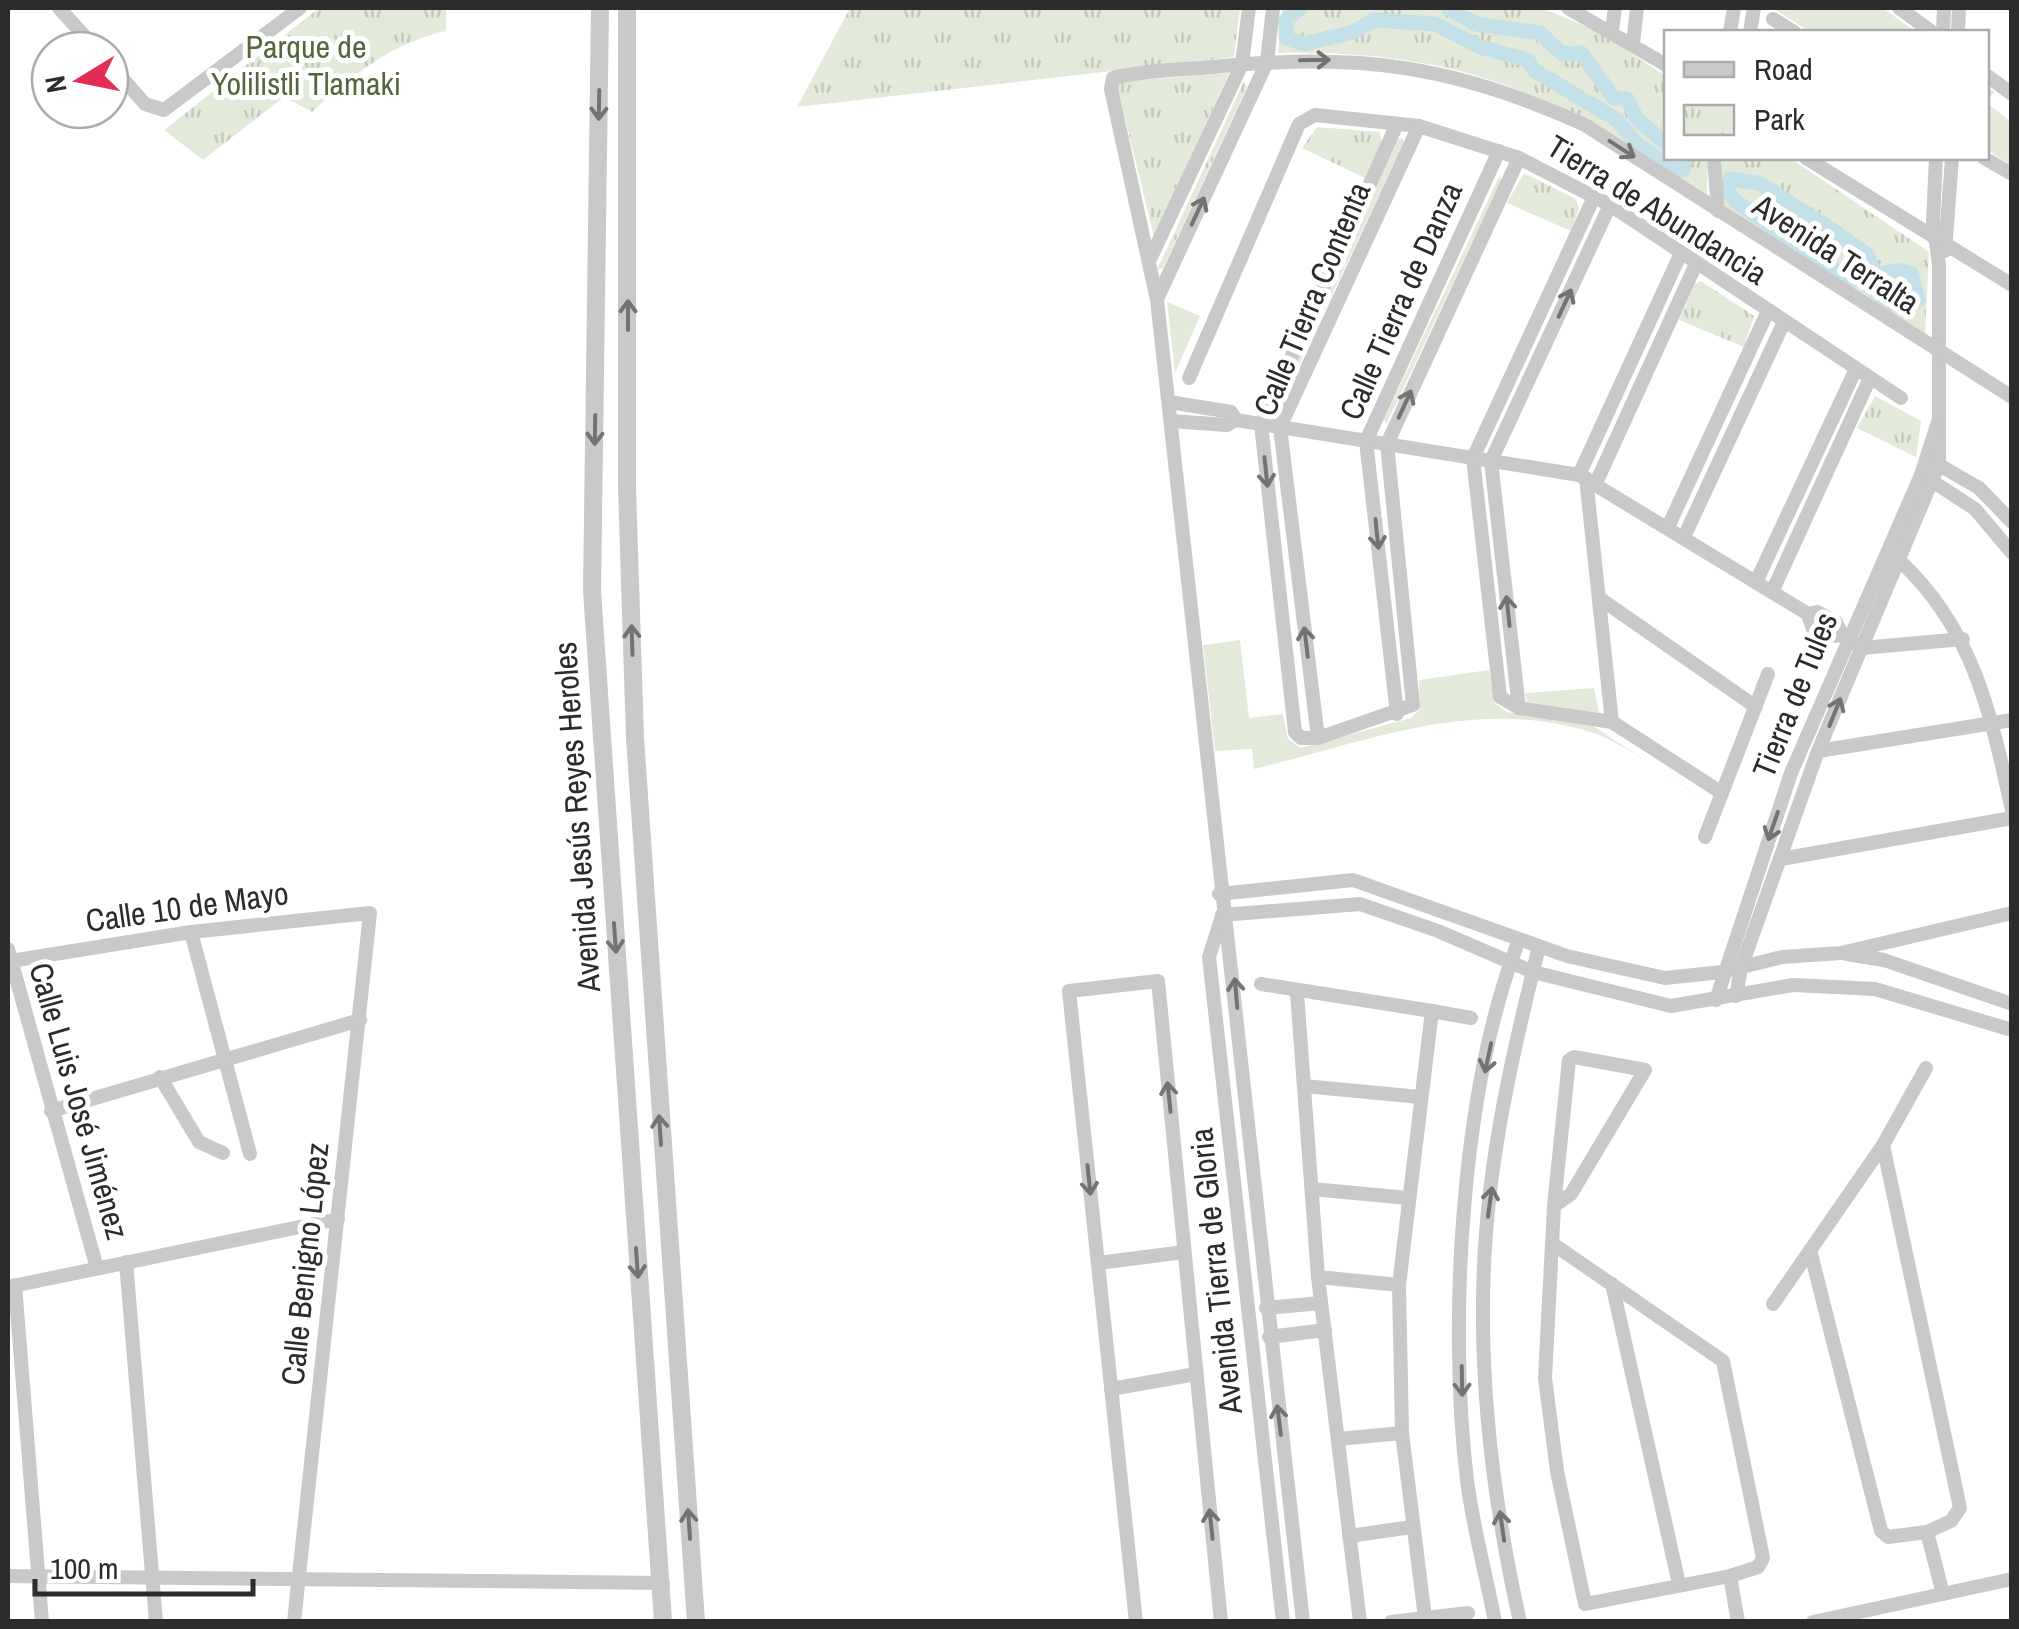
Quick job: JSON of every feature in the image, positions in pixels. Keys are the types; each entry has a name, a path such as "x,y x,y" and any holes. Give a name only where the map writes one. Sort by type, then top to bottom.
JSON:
{"street":[{"path":"59,8 79,30"},
{"path":"130,86 146,104 164,110 300,8"},
{"name":"Avenida Jesús Reyes Heroles","path":"600,8 592,591 645,1393 664,1622"},
{"name":"Avenida Jesús Reyes Heroles","path":"627,8 628,487 634,738 696,1622"},
{"path":"1151,257 1242,64 1249,8"},
{"path":"1157,300 1267,62 1273,8"},
{"path":"1568,8 1612,30 1664,64"},
{"path":"1612,30 1615,8"},
{"path":"1633,43 1638,8"},
{"path":"1899,8 1929,30"},
{"path":"1773,20 1790,30"},
{"name":"Avenida Terralta","path":"1113,78 1267,62 1380,62 1464,78 1585,125 2012,397"},
{"path":"1989,77 2012,94"},
{"name":"Avenida Tierra de Gloria","path":"1113,78 1112,89 1151,257 1157,300 1222,915 1232,950 1269,1337 1304,1622"},
{"name":"Tierra de Abundancia","path":"1189,378 1304,117 1315,114 1419,126 1519,158 1610,206 1901,398"},
{"name":"Calle Tierra Contenta","path":"1397,124 1261,424 1295,732 1301,738 1318,738 1280,426 1419,126"},
{"name":"Calle Tierra de Danza","path":"1499,152 1366,440 1397,714 1413,705 1387,444 1519,158"},
{"path":"1714,160 1718,211"},
{"name":"Avenida Terralta","path":"1809,160 2012,285"},
{"path":"1936,160 1940,244"},
{"path":"1940,244 1952,160"},
{"path":"1988,160 2012,174"},
{"path":"1594,197 1473,458 1500,697 1519,708 1612,722 1722,793"},
{"path":"1519,708 1491,461 1610,206"},
{"name":"Tierra de Tules","path":"1736,996 1742,968 1818,752 1900,561 1933,461 1939,417 1940,244"},
{"path":"1612,722 1587,479 1681,254"},
{"path":"1587,479 1696,264"},
{"path":"1668,527 1768,311"},
{"path":"1684,538 1784,322"},
{"path":"1756,582 1856,369"},
{"path":"1772,592 1870,378"},
{"path":"1168,402 1230,412 1236,420"},
{"path":"1171,421 1228,425 1236,420 1280,426 1587,479 1808,614 1813,628 1824,637 1845,637 1862,648 1963,639"},
{"path":"1933,461 1979,488 2012,522"},
{"path":"1927,478 1975,509 2012,553"},
{"name":"Tierra de Tules","path":"1716,1000 1722,972 1791,773 1845,637 1927,478"},
{"path":"1900,561 1924,584 1963,639 1992,724 2012,810"},
{"path":"1602,600 1756,707"},
{"path":"1705,837 1768,674"},
{"path":"1318,738 1397,714"},
{"path":"1818,752 2012,720"},
{"path":"601,736 634,738"},
{"path":"1780,859 2012,818"},
{"path":"1220,894 1353,880 1539,947 1665,978 1722,972 1782,957 1840,952 2012,913"},
{"path":"1222,915 1360,904 1533,972 1651,1004 1716,1000 1794,986 1875,989 2012,1030"},
{"name":"Calle 10 de Mayo","path":"9,955 370,913"},
{"name":"Calle Benigno López","path":"294,1622 370,913"},
{"name":"Avenida Tierra de Gloria","path":"1222,915 1209,956 1283,1622"},
{"path":"191,932 250,1154"},
{"path":"1494,1622 1466,1476 1460,1300 1471,1137 1518,940"},
{"path":"1520,1622 1490,1440 1486,1234 1539,947"},
{"path":"1840,952 1884,960 2012,1004"},
{"name":"Calle Luis José Jiménez","path":"9,955 97,1268"},
{"path":"1136,1622 1069,991 1158,981 1220,1622"},
{"path":"1261,984 1297,993 1471,1018"},
{"path":"1297,993 1318,1276 1360,1622"},
{"path":"1425,1618 1402,1432 1399,1285 1432,1011"},
{"path":"52,1111 360,1020"},
{"path":"1553,1244 1723,1361 1763,1558 1758,1567 1588,1604 1584,1601 1557,1472 1546,1378 1554,1206 1571,1058 1645,1070 1571,1194 1554,1206"},
{"path":"1773,1304 1883,1145 1926,1068"},
{"path":"160,1078 199,1142 223,1153"},
{"path":"1304,1086 1420,1096"},
{"path":"1810,1250 1881,1531 1888,1536 1928,1532 1951,1521 1960,1508 1883,1145"},
{"path":"1312,1188 1408,1198"},
{"path":"42,1622 11,1286 338,1219"},
{"path":"1098,1263 1184,1252"},
{"name":"Calle Luis José Jiménez","path":"126,1262 156,1622"},
{"path":"1318,1276 1399,1285"},
{"path":"1612,1284 1679,1584"},
{"path":"1266,1308 1321,1303"},
{"path":"1269,1337 1325,1330"},
{"path":"1111,1389 1196,1374"},
{"path":"1338,1439 1402,1432"},
{"path":"1349,1536 1412,1527"},
{"path":"1928,1532 1943,1594"},
{"path":"8,1576 663,1583"},
{"path":"1730,1576 1738,1622"},
{"path":"1813,1622 2012,1579"},
{"path":"1392,1622 1468,1613"}],"green space":[{"name":"Parque de Yolilistli Tlamaki","path":"319,8 446,8 446,31 409,43 374,62 312,112 284,97 203,160 164,130"},
{"path":"850,8 1240,8 1234,57 797,107"},
{"path":"1282,8 1542,8 1597,31 1664,75 1664,160 1708,160 1707,194 1602,130 1506,85 1403,60 1278,53"},
{"path":"1773,8 1883,8 1913,30 1807,30"},
{"path":"1229,73 1154,237 1116,82"},
{"path":"1244,81 1247,87 1163,268 1157,270"},
{"path":"1989,105 2011,122 2011,165 1989,151"},
{"path":"1317,127 1380,132 1382,143 1365,178 1302,148"},
{"path":"1403,138 1280,405 1278,401 1398,139"},
{"path":"1721,160 1793,160 1929,252 1925,336 1725,206"},
{"path":"1524,173 1576,199 1579,209 1571,231 1507,203"},
{"path":"1500,175 1501,181 1386,425 1384,419"},
{"path":"1701,281 1754,316 1744,347 1679,320 1695,284"},
{"path":"1167,302 1200,316 1175,373"},
{"path":"1875,396 1921,421 1916,457 1857,428"},
{"path":"1240,640 1249,718 1283,714 1288,739 1301,748 1411,718 1420,709 1419,680 1489,670 1495,703 1507,712 1593,726 1705,800 1635,754 1593,733 1506,719 1422,727 1254,769 1252,749 1215,751 1203,645"},
{"path":"1594,688 1599,713 1527,702 1525,693"}],"waterway":[{"path":"1301,8 1286,20 1286,38 1304,44 1353,32 1374,20 1435,24 1480,47 1528,60 1534,70 1617,120 1636,143 1674,170 1683,170 1685,160"},
{"path":"1448,8 1476,24 1540,33 1562,54 1581,53 1614,98 1627,99 1637,119 1664,142"},
{"path":"1730,179 1759,183 1817,220 1867,254 1875,275 1899,270 1911,273 1918,300 1892,304 1862,281 1844,277 1735,201 1728,191 1730,179"}]}
